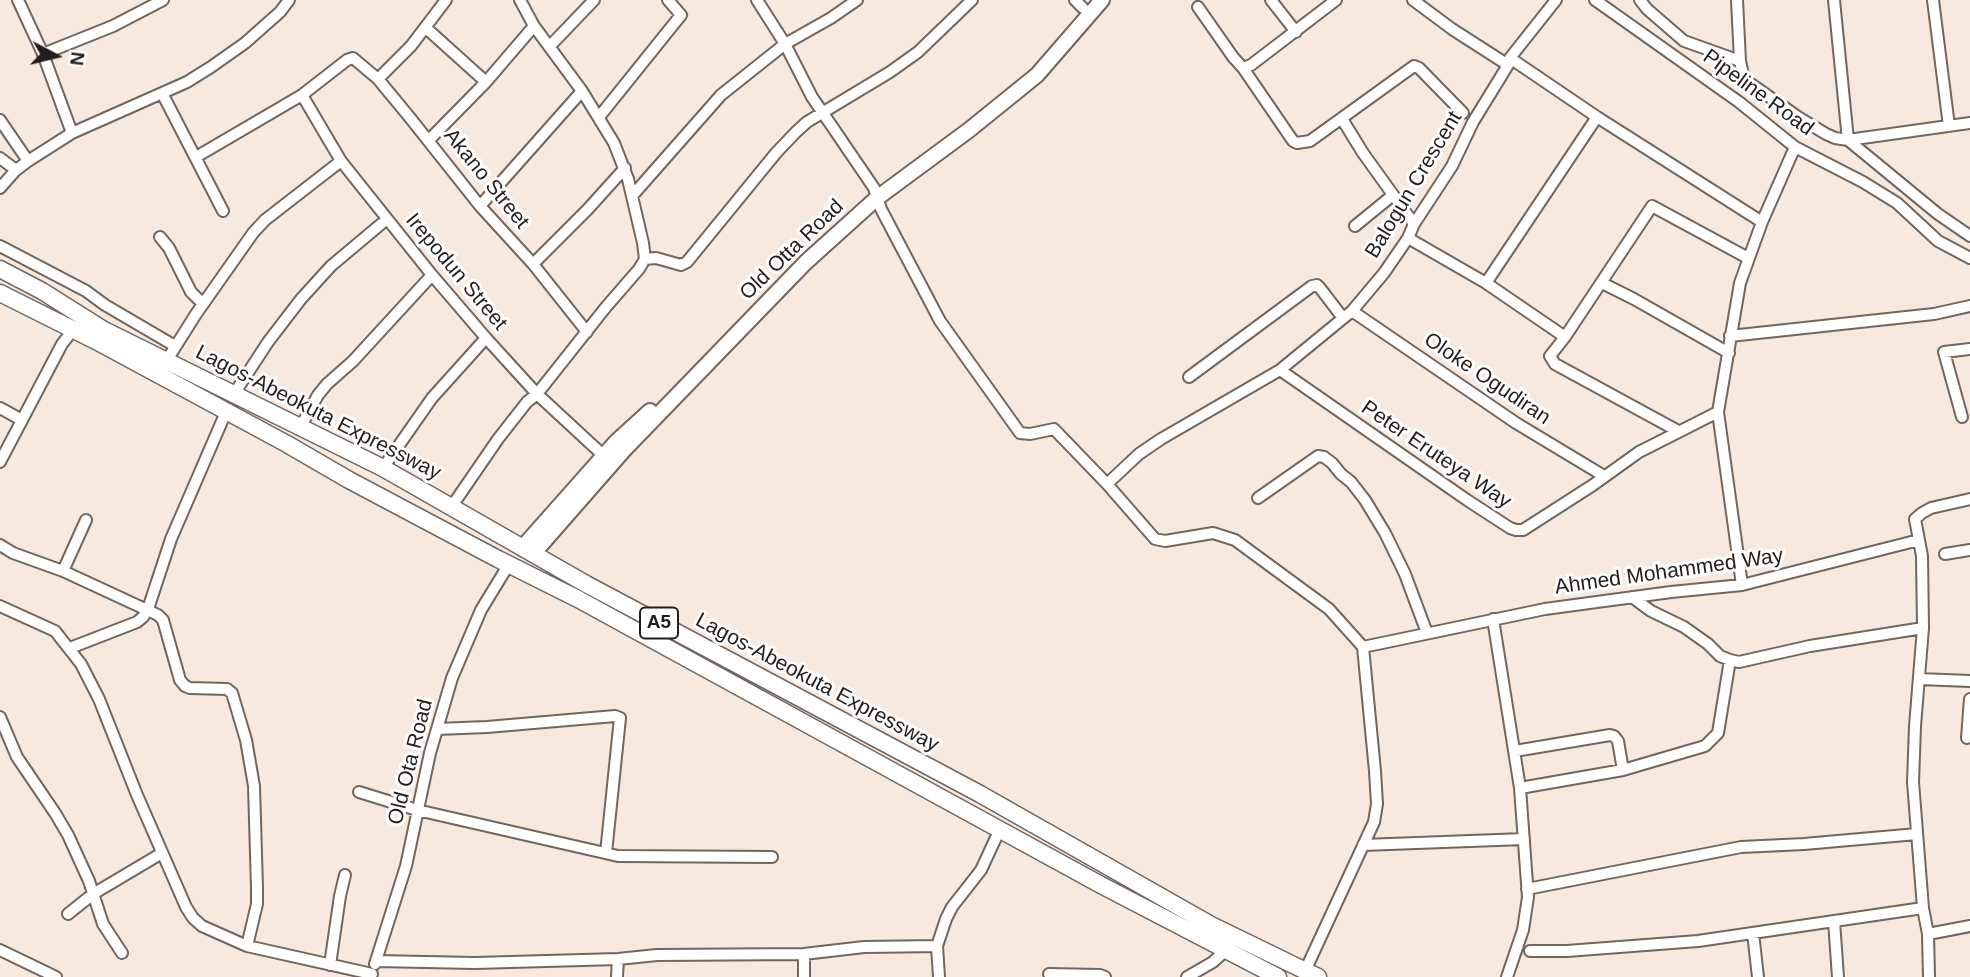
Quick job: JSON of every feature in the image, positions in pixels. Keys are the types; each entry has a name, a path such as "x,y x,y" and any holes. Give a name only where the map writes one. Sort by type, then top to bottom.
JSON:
{"highway":[{"name":"Lagos-Abeokuta Expressway","path":"0,269 41,291 100,335 226,412 349,480 578,599 1179,927 1278,977"},
{"name":"Lagos-Abeokuta Expressway","path":"0,293 73,330 171,353 234,394 383,468 528,551 981,794 1210,925 1312,974"}],"main road":[{"name":"Old Otta Road","path":"875,193 969,130 1037,75 1102,0"},
{"name":"Old Otta Road","path":"528,551 875,193 1017,80 1050,48 1082,3"},
{"path":"528,551 604,456 688,375 802,256 875,193"}],"street":[{"path":"18,0 43,54 72,133"},
{"path":"43,54 113,26 163,0"},
{"path":"0,188 16,170 72,133 162,93 211,67 245,43 289,0"},
{"path":"377,79 411,46 446,0"},
{"path":"452,506 498,439 639,270 645,259 625,168 614,143 582,91 534,26 520,0"},
{"path":"550,47 594,0"},
{"path":"599,117 681,15 668,0"},
{"path":"757,0 785,44 813,97 875,193 940,321 1020,433 1030,434 1054,429 1155,539 1165,541 1213,533 1235,540 1329,609 1363,647 1377,804 1374,822 1312,974"},
{"path":"632,196 713,103 785,44 857,0"},
{"path":"645,259 656,258 675,265 687,262 776,153 807,122 918,52 972,0"},
{"path":"1271,0 1296,32"},
{"path":"1242,68 1251,65 1336,0"},
{"path":"1413,0 1452,29 1509,61 1762,222"},
{"name":"Balogun Crescent","path":"1107,484 1139,454 1161,439 1280,370 1347,314 1384,272 1408,238 1414,224 1452,166 1473,122 1509,61 1556,0"},
{"name":"Pipeline Road","path":"1595,0 1739,102 1795,147 1897,203 1938,241 1970,258"},
{"path":"1640,0 1647,9 1689,43 1740,61"},
{"path":"1737,0 1740,61 1744,79 1826,134 1848,140 1970,123"},
{"path":"1835,0 1848,140 1938,214 1970,236"},
{"path":"1933,0 1949,126"},
{"path":"1198,7 1297,143 1310,141 1414,66 1463,113"},
{"path":"429,140 486,82 534,26"},
{"path":"426,28 486,82"},
{"name":"Akano Street","path":"302,95 353,58 377,79 587,332"},
{"path":"480,206 582,91"},
{"path":"162,93 223,211"},
{"path":"196,157 302,95"},
{"name":"Irepodun Street","path":"302,95 341,161 432,275 537,394 604,456"},
{"path":"1486,284 1597,117"},
{"path":"1342,119 1414,224"},
{"path":"0,120 28,161"},
{"path":"1742,585 1718,412 1740,283 1762,222 1795,147"},
{"path":"0,158 16,170"},
{"path":"0,246 86,291 171,353 241,248 265,220 341,161"},
{"path":"533,264 625,168"},
{"path":"1355,226 1393,195"},
{"path":"1678,431 1555,364 1550,356 1653,206 1748,258"},
{"path":"234,394 268,342 301,299 341,257 387,219"},
{"path":"160,237 169,248 191,292 204,303"},
{"path":"1408,238 1486,284 1564,337"},
{"path":"300,428 327,384 432,275"},
{"path":"1602,283 1729,352"},
{"name":"Oloke Ogudiran","path":"1189,377 1312,286 1317,285 1347,314 1604,476"},
{"path":"1730,336 1934,314 1970,306"},
{"path":"0,461 62,344 73,330"},
{"path":"383,468 432,398 486,338"},
{"path":"1962,417 1944,352 1970,349"},
{"name":"Peter Eruteya Way","path":"1280,370 1510,528 1522,530 1639,452 1718,412"},
{"path":"0,408 22,420"},
{"path":"70,649 143,617 180,517 226,412"},
{"path":"1258,498 1318,456 1324,457 1358,490 1385,533 1405,574 1427,633"},
{"path":"1929,977 1928,934 1923,908 1913,757 1923,628 1922,556 1915,519 1931,508 1970,499"},
{"path":"63,570 86,520"},
{"name":"Ahmed Mohammed Way","path":"1363,647 1545,610 1742,585 1919,540"},
{"path":"0,545 13,553 63,570 148,609 163,620 180,680 185,686 227,689 232,693 246,740 254,786 257,904 247,946"},
{"path":"1945,554 1970,550"},
{"name":"Old Ota Road","path":"371,976 406,866 437,729 462,652 481,610 509,564"},
{"path":"1632,597 1651,611 1684,627 1720,656 1739,662 1810,646 1923,628"},
{"path":"0,606 55,631 81,663 99,699 162,853 193,918 202,926 247,946 371,976"},
{"path":"1493,619 1520,788 1527,889 1527,912 1523,930 1507,977"},
{"path":"1520,788 1623,770 1705,746 1718,733 1730,660"},
{"path":"1919,679 1970,681"},
{"path":"1968,738 1970,699"},
{"path":"437,729 615,716 620,718 607,853"},
{"path":"0,717 17,757 68,835 103,924 122,953"},
{"path":"1515,751 1614,736 1618,741 1623,770"},
{"path":"359,792 417,810 607,853 630,856 772,857"},
{"path":"939,977 937,946 946,919 981,870 1000,829"},
{"path":"1527,889 1741,847 1917,834"},
{"path":"1363,845 1524,839"},
{"path":"68,914 93,894 162,853"},
{"path":"330,965 345,875"},
{"path":"1530,951 1664,945 1923,908"},
{"path":"1834,921 1838,977"},
{"path":"1928,934 1970,926"},
{"path":"1753,933 1758,977"},
{"path":"376,961 475,963 618,959 657,955 804,954 864,947 937,946"},
{"path":"0,950 56,977"},
{"path":"1187,977 1213,962 1226,950"},
{"path":"804,954 804,977"},
{"path":"617,977 618,959"},
{"path":"1049,974 1105,977"}]}
